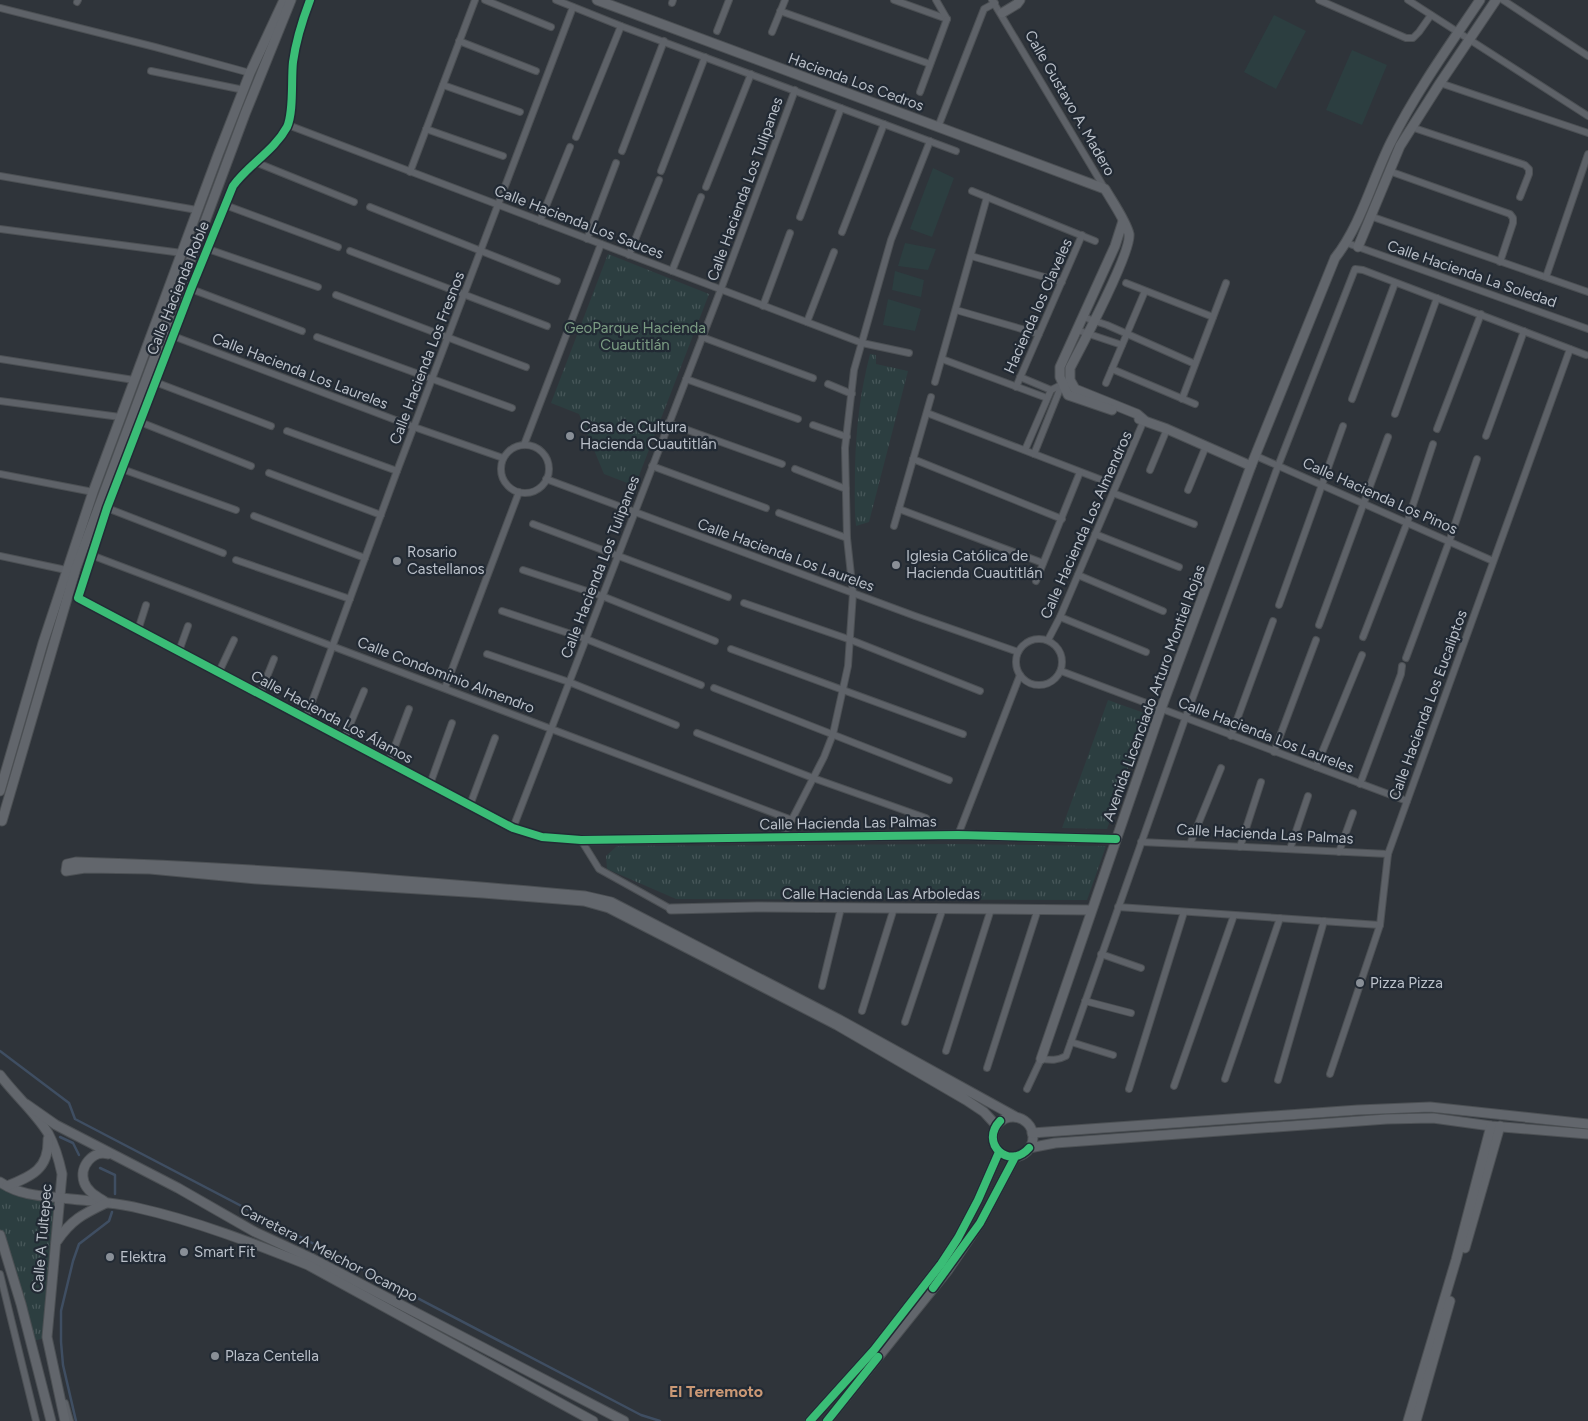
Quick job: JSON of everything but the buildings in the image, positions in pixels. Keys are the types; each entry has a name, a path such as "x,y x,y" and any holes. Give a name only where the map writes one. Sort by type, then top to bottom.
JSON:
{"main road":[{"name":"Calle Hacienda Roble","path":"0,791 43,643 92,492 250,73 284,0"},
{"name":"Calle Hacienda Roble","path":"2,821 76,568 242,122 291,0"},
{"name":"Hacienda Los Cedros","path":"597,0 1105,190"},
{"path":"1002,13 1020,0"},
{"name":"Avenida Licenciado Arturo Montiel Rojas","path":"1040,1059 1161,709 1251,466 1335,258 1347,243 1391,142 1414,100 1480,0"},
{"path":"1358,247 1389,171 1411,127 1468,39 1496,0"},
{"name":"Calle Gustavo A. Madero","path":"1105,190 1123,220"},
{"path":"1123,220 1115,246 1060,366 1060,377 1075,389 1137,414 1144,420 1251,466"},
{"path":"1066,382 1070,368 1118,271 1129,235 1123,220"},
{"name":"Calle Hacienda Las Palmas","path":"581,840 958,835 1116,839"},
{"path":"996,1125 984,1112 966,1100 837,1024 609,908 584,901 258,879 150,869 85,868 66,870 67,864 76,862 150,864 324,874 585,896 611,902 840,1020 1016,1116 1026,1122 1032,1133 1032,1143 1026,1152 1015,1157 999,1152 995,1147 992,1136 996,1125 1005,1118 1016,1116"},
{"name":"Calle Hacienda Las Arboledas","path":"671,909 756,907 1091,910"},
{"name":"Calle A Tultepec","path":"0,1076 26,1104 48,1133 62,1174 47,1337 65,1421"},
{"name":"Carretera A Melchor Ocampo","path":"26,1104 56,1125 178,1188 255,1232 311,1258 624,1421"},
{"path":"1032,1133 1348,1111 1430,1108 1588,1124"},
{"path":"1029,1148 1055,1143 1387,1118 1433,1118 1588,1134"},
{"path":"1408,1421 1496,1126"},
{"path":"1416,1421 1496,1126"},
{"path":"3,1184 30,1176 42,1165 48,1153 48,1133"},
{"path":"55,1244 66,1226 106,1203 88,1190 83,1181 84,1168 93,1155 102,1152 117,1156"},
{"path":"810,1421 874,1350 941,1264 958,1238 978,1200 999,1152"},
{"path":"827,1421 948,1270 990,1207 1015,1157"},
{"name":"Carretera A Melchor Ocampo","path":"3,1184 32,1196 136,1207 188,1221 308,1266 593,1421"},
{"name":"Calle A Tultepec","path":"0,1236 21,1304 51,1421"}],"street":[{"name":"Calle Hacienda Roble","path":"78,598 107,508 191,289 233,186 255,162 274,146 288,125 297,38 310,0"},
{"path":"410,172 475,0"},
{"path":"485,0 551,27"},
{"path":"556,0 956,151"},
{"path":"717,31 729,0"},
{"path":"772,32 785,0"},
{"path":"894,0 947,19"},
{"path":"936,0 947,19"},
{"path":"1319,0 1406,38 1413,38 1431,15"},
{"path":"1408,0 1588,116"},
{"path":"1503,0 1588,56"},
{"path":"938,127 984,9 994,2"},
{"name":"Calle Gustavo A. Madero","path":"994,2 1105,190"},
{"name":"Calle Hacienda Los Fresnos","path":"306,718 397,471 574,7"},
{"path":"0,8 250,73"},
{"path":"780,11 930,64"},
{"path":"920,92 947,19"},
{"path":"576,137 621,26"},
{"path":"460,41 536,71"},
{"path":"622,151 664,41"},
{"path":"661,171 705,57"},
{"path":"151,71 244,90"},
{"path":"706,187 751,74"},
{"path":"1440,83 1588,133"},
{"path":"443,85 520,112"},
{"name":"Calle Hacienda Los Tulipanes","path":"513,828 721,289 795,90"},
{"path":"800,216 842,108"},
{"path":"842,232 884,124"},
{"name":"Calle Hacienda Los Sauces","path":"288,125 862,343 909,353"},
{"path":"1411,127 1525,165 1529,169 1529,174 1520,197"},
{"path":"426,129 503,156"},
{"path":"783,837 824,757 833,734 843,690 851,640 853,593 847,538 846,437 854,370 891,240 930,141"},
{"path":"540,221 570,147"},
{"path":"1546,277 1588,154"},
{"path":"255,162 354,202"},
{"path":"588,239 616,163"},
{"path":"1389,171 1510,214 1513,218 1513,223 1500,262"},
{"path":"0,176 197,210"},
{"path":"630,255 659,180"},
{"path":"972,191 1095,240"},
{"path":"672,271 701,197"},
{"path":"935,382 987,197"},
{"path":"225,205 338,247"},
{"path":"370,207 557,281"},
{"path":"1370,216 1588,292"},
{"path":"0,229 182,253"},
{"path":"763,306 790,233"},
{"name":"Hacienda los Claveles","path":"1016,387 1082,235"},
{"name":"Calle Hacienda La Soledad","path":"1347,243 1588,329"},
{"path":"524,445 601,244"},
{"path":"208,249 318,287"},
{"path":"350,251 547,326"},
{"path":"807,322 834,252"},
{"path":"970,256 1062,282"},
{"path":"1027,1090 1040,1059 1059,1060 1066,1056 1185,719 1278,466 1355,269 1363,270 1586,355"},
{"path":"1182,400 1226,282"},
{"path":"1352,399 1395,282"},
{"path":"1126,283 1213,317"},
{"path":"191,289 302,331"},
{"path":"1106,383 1145,291"},
{"path":"336,295 526,367"},
{"path":"1395,414 1437,298"},
{"path":"956,310 1039,334"},
{"path":"1437,429 1480,314"},
{"path":"1083,317 1126,333 1195,364"},
{"path":"1077,330 1122,345"},
{"path":"1486,436 1524,331"},
{"name":"Calle Hacienda Los Laureles","path":"173,336 414,428 503,458"},
{"path":"702,336 813,378"},
{"path":"317,337 512,408"},
{"name":"Calle Hacienda Los Eucaliptos","path":"1330,1074 1380,925 1388,854 1570,349"},
{"path":"0,359 134,380"},
{"path":"942,359 1047,398"},
{"path":"1112,369 1195,404"},
{"path":"1020,377 1051,390"},
{"path":"686,379 798,419"},
{"path":"155,382 271,426"},
{"path":"1025,450 1051,390 1066,382"},
{"path":"1034,454 1066,382"},
{"path":"828,384 852,394"},
{"path":"894,526 932,397"},
{"path":"0,401 120,417"},
{"path":"927,412 1102,480"},
{"name":"Calle Hacienda Los Almendros","path":"1048,640 1060,618 1144,420"},
{"path":"140,422 251,466"},
{"path":"668,423 782,464"},
{"path":"813,425 846,437"},
{"path":"1278,605 1343,426"},
{"path":"1150,470 1168,429"},
{"path":"287,432 397,471"},
{"path":"1319,625 1388,437"},
{"path":"1363,637 1407,523 1433,444"},
{"path":"524,445 534,446 542,452 547,460 546,479 540,487 530,492 519,492 511,488 505,482 502,475 501,466 503,458 512,448 524,445"},
{"path":"1188,490 1206,446"},
{"name":"Calle Hacienda Los Pinos","path":"1256,456 1493,561"},
{"path":"913,459 1062,519"},
{"path":"1406,658 1449,542 1477,459"},
{"path":"652,466 766,508"},
{"path":"122,469 236,510"},
{"path":"795,469 846,489"},
{"path":"1036,581 1080,472"},
{"path":"269,473 381,515"},
{"path":"0,474 92,492"},
{"name":"Calle Hacienda Los Laureles","path":"546,479 915,616 1018,652"},
{"path":"445,688 519,492"},
{"path":"1113,492 1194,524"},
{"path":"107,508 223,554"},
{"path":"899,509 1043,562"},
{"path":"779,513 847,538"},
{"path":"254,516 365,558"},
{"path":"533,524 728,596"},
{"path":"1095,534 1179,567"},
{"name":"Calle Condominio Almendro","path":"91,555 792,820"},
{"path":"0,556 66,570"},
{"path":"236,560 350,599"},
{"path":"523,570 602,596 715,641"},
{"path":"1078,575 1163,611"},
{"name":"Calle Hacienda Los Álamos","path":"78,598 513,828 542,837 581,840"},
{"path":"744,603 851,640 980,691"},
{"path":"138,630 146,605"},
{"path":"502,612 586,639 701,685"},
{"path":"1060,618 1146,652"},
{"path":"1231,736 1273,621"},
{"path":"179,651 188,626"},
{"path":"1034,639 1048,640 1056,645 1061,653 1063,662 1061,671 1052,682 1038,685 1032,684 1020,675 1016,664 1018,652 1022,646 1034,639"},
{"path":"219,672 234,640"},
{"path":"1274,752 1316,640"},
{"path":"731,649 962,734"},
{"path":"487,654 569,682 676,725"},
{"path":"1316,767 1362,655"},
{"path":"260,694 274,658"},
{"path":"1360,784 1401,674 1402,666"},
{"name":"Calle Hacienda Los Laureles","path":"1061,671 1407,801"},
{"path":"958,835 1020,675"},
{"path":"714,688 949,780"},
{"path":"344,739 364,691"},
{"path":"389,762 409,709"},
{"path":"430,784 452,723"},
{"path":"697,733 813,778 926,818"},
{"path":"470,806 494,738"},
{"path":"1190,844 1221,768"},
{"path":"1240,847 1261,782"},
{"path":"1290,849 1308,796"},
{"path":"1339,852 1353,813"},
{"path":"581,840 600,869 671,909"},
{"name":"Calle Hacienda Las Palmas","path":"1141,842 1388,854"},
{"path":"1118,907 1380,925"},
{"path":"822,986 841,908"},
{"path":"862,1011 894,908"},
{"path":"905,1022 943,908"},
{"path":"946,1051 991,909"},
{"path":"987,1068 1038,909"},
{"path":"1129,1089 1184,912"},
{"path":"1174,1086 1234,915"},
{"path":"1225,1079 1280,918"},
{"path":"1278,1080 1324,921"},
{"path":"1101,954 1141,968"},
{"path":"1085,1001 1131,1013"},
{"path":"1071,1042 1113,1055"},
{"path":"0,1274 36,1421"},
{"path":"55,1380 70,1421"}],"green space":[{"path":"1274,15 1306,31 1276,89 1244,72"},
{"path":"1352,50 1387,65 1362,125 1326,110"},
{"path":"933,168 954,178 932,237 910,229"},
{"path":"905,243 936,249 928,270 898,266"},
{"name":"GeoParque Hacienda Cuautitlán","path":"608,254 709,294 635,486 604,474 579,414 551,403"},
{"path":"895,271 924,280 921,297 892,290"},
{"path":"888,299 921,309 915,331 883,325"},
{"path":"870,354 876,355 876,364 908,371 869,522 856,526 856,439 861,397"},
{"path":"1108,700 1147,714 1107,829 1062,828"},
{"path":"953,844 1106,846 1087,900 676,899 607,869 606,856 617,846"},
{"path":"0,1183 60,1199 47,1337 31,1342 0,1237"}],"waterway":[{"path":"0,1051 69,1103 75,1119 641,1415 660,1421"},
{"path":"60,1137 73,1143 79,1155"},
{"path":"100,1168 115,1175 115,1194"},
{"path":"76,1421 63,1365 61,1311 79,1244 109,1221 112,1212"}],"cycle path":[{"path":"310,0 294,54 291,113 287,127 282,136 233,186 191,289 107,508 78,598 513,828 542,837 581,840 958,835 1116,839"},
{"path":"1000,1121 994,1129 993,1138 999,1151 1013,1157 1029,1148"},
{"path":"810,1421 874,1350 941,1264 958,1238 978,1200 999,1152"},
{"path":"933,1288 980,1223 1015,1157"},
{"path":"827,1421 878,1357"}],"place":[{"name":"Casa de Cultura Hacienda Cuautitlán","path":"570,436"},
{"name":"Rosario Castellanos","path":"397,561"},
{"name":"Iglesia Católica de Hacienda Cuautitlán","path":"896,565"},
{"name":"Pizza Pizza","path":"1360,983"},
{"name":"Smart Fit","path":"184,1252"},
{"name":"Elektra","path":"110,1257"},
{"name":"Plaza Centella","path":"215,1356"}],"district":[{"name":"El Terremoto","path":"716,1391"}]}
